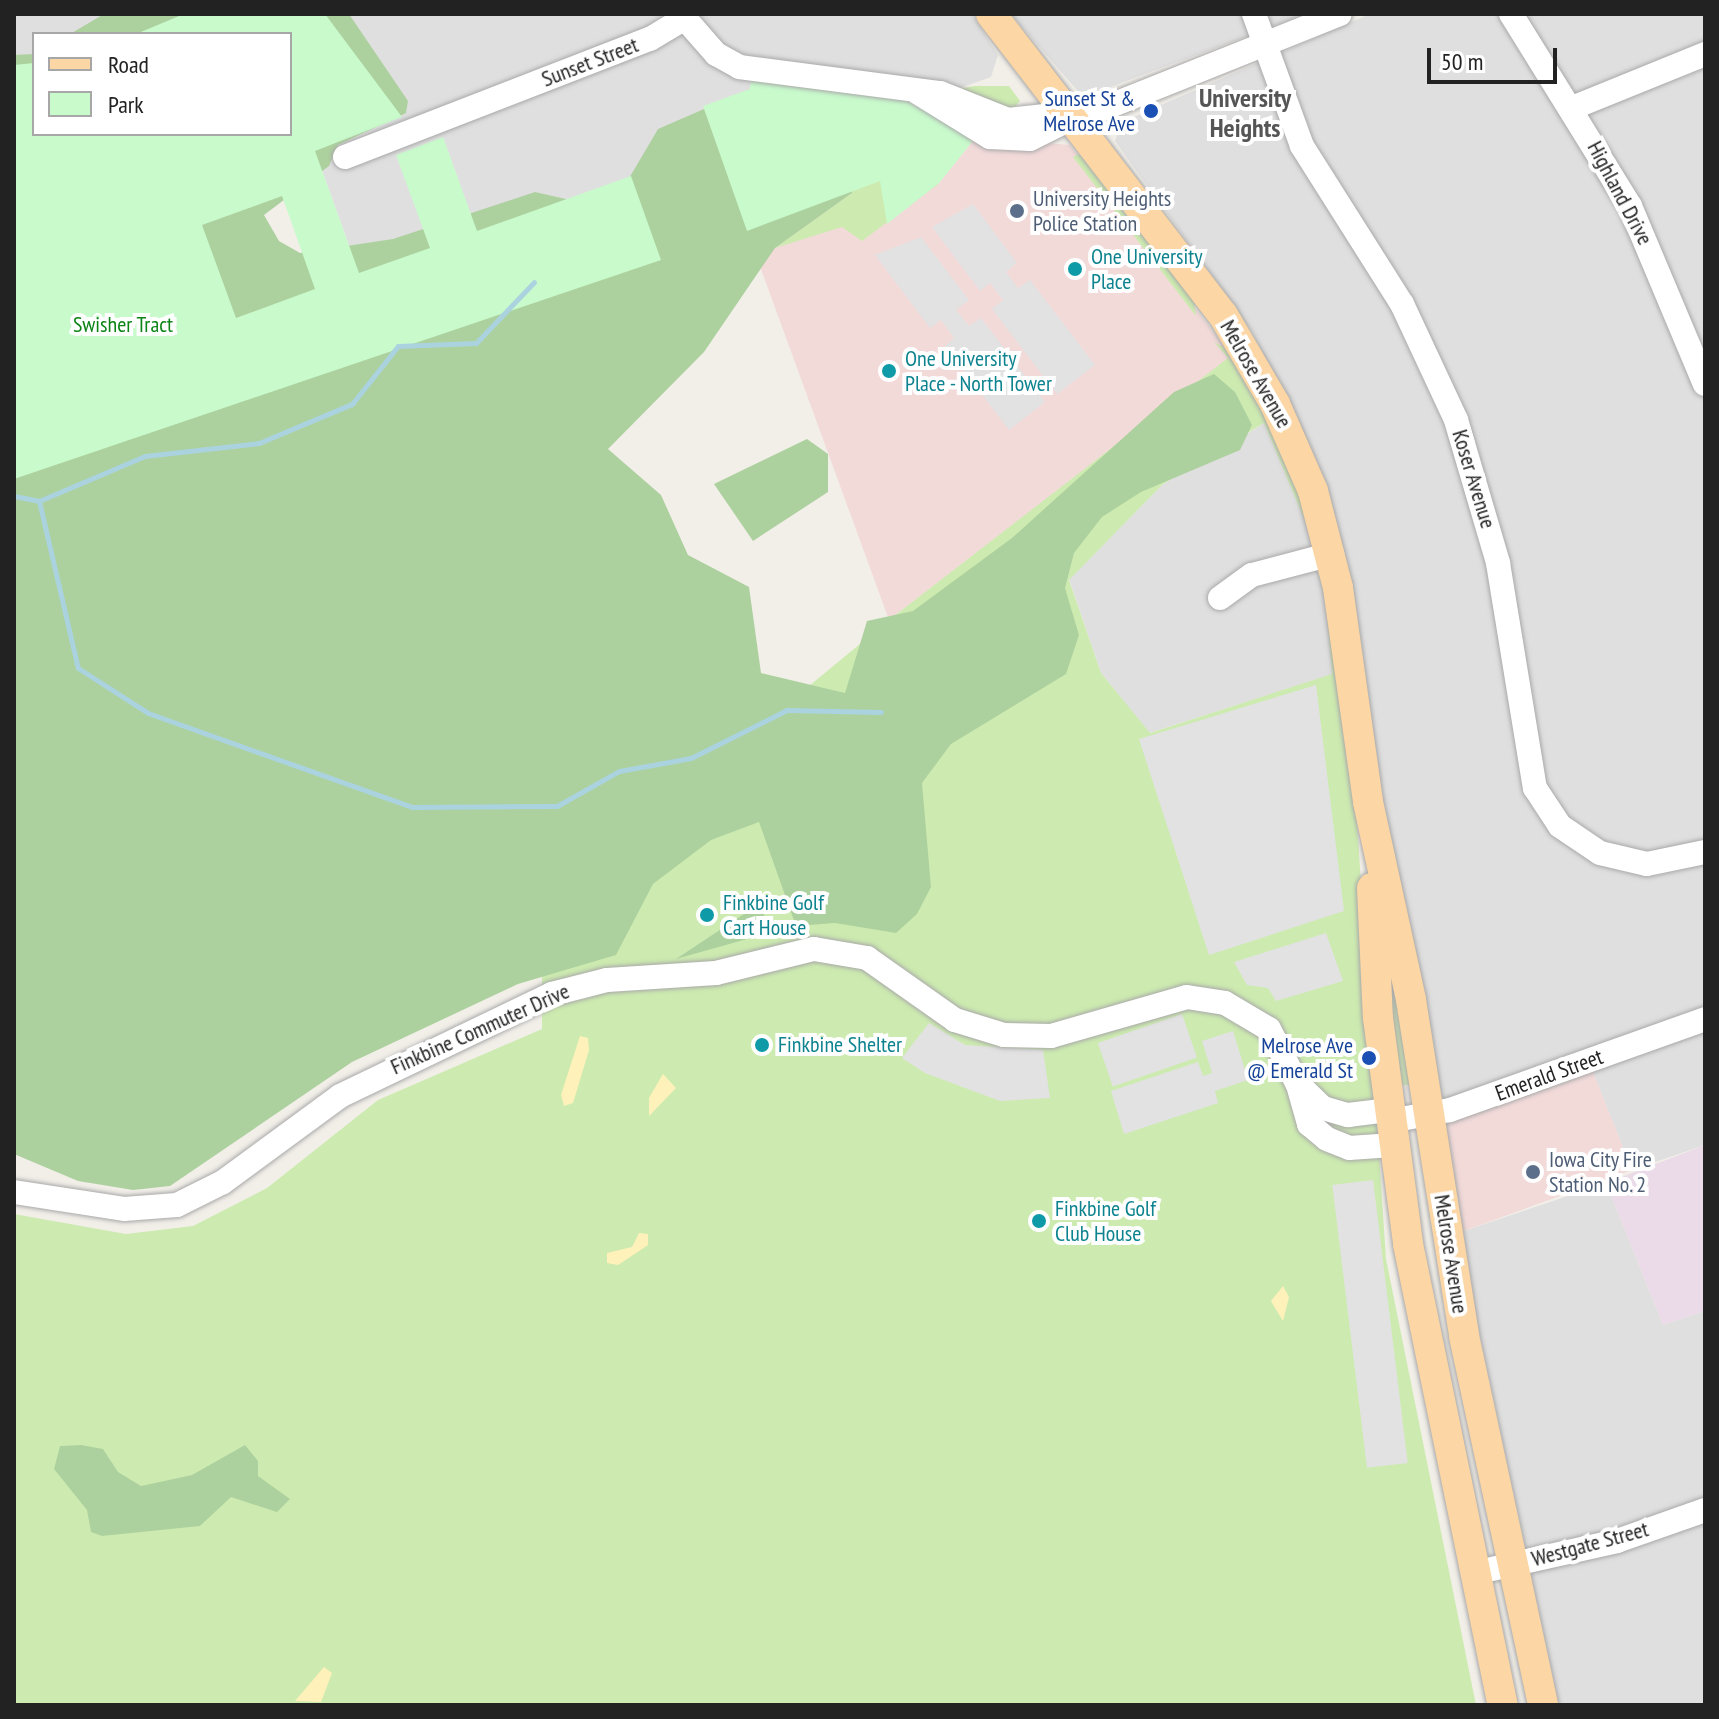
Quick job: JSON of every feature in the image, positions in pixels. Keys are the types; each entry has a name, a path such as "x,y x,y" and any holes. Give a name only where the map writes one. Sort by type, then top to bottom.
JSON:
{"main road":[{"name":"Melrose Avenue","path":"991,14 1258,370 1313,491 1332,554 1368,802 1429,1115 1464,1336 1543,1705"},
{"name":"Melrose Avenue","path":"1368,802 1390,1125 1474,1573 1503,1705"}],"street":[{"name":"Koser Avenue","path":"1254,14 1302,146 1402,304 1456,420 1492,537 1527,765 1539,798 1560,826 1600,853 1647,864 1705,852"},
{"name":"Sunset Street","path":"345,157 650,39 683,16 739,67 951,96 996,119 1072,118 1340,14"},
{"name":"Highland Drive","path":"1511,14 1572,108 1694,320 1705,384"},
{"path":"1572,108 1705,54"},
{"path":"1220,598 1238,580 1332,554"},
{"name":"Finkbine Commuter Drive","path":"14,1192 124,1209 177,1205 223,1182 340,1096 552,994 607,980 694,977 814,949 867,958 955,1020 1004,1035 1051,1036 1187,997 1225,1003 1269,1029 1297,1083 1309,1124 1327,1139 1349,1148 1390,1125"},
{"name":"Emerald Street","path":"1390,1125 1429,1115 1705,1019"},
{"name":"Finkbine Commuter Drive","path":"1297,1083 1334,1113 1390,1125"},
{"name":"Westgate Street","path":"1474,1573 1617,1541 1705,1510"}],"shaded area":[{"path":"14,14 184,14 141,32 32,32 32,63 14,65"},
{"path":"325,14 972,14 998,55 991,77 957,89 754,60 747,231 477,232 443,138 430,248 359,273 315,151"},
{"path":"1011,14 1307,14 1083,97"},
{"path":"1370,14 1705,14 1705,1145 1632,1170 1588,1061 1440,1112 1320,474 1253,333 1115,141 1122,122"},
{"path":"976,137 1070,145 1232,356 889,620 747,231 939,183"},
{"path":"973,204 1017,263 1006,272 1018,288 1030,280 1095,365 1057,394 992,309 1003,300 990,283 980,291 932,227"},
{"path":"921,237 969,300 956,310 969,326 981,318 1045,402 1009,430 945,346 954,338 941,320 930,328 875,255"},
{"path":"1268,421 1311,517 1340,672 1149,733 1101,673 1069,579 1163,484"},
{"path":"1316,685 1344,911 1209,955 1139,739"},
{"path":"1326,933 1343,981 1276,1001 1268,988 1247,985 1234,962"},
{"path":"1182,1014 1197,1057 1113,1086 1098,1043"},
{"path":"929,1023 965,1045 1043,1050 1050,1098 1000,1101 925,1073 902,1058"},
{"path":"1233,1031 1248,1080 1215,1091 1218,1103 1124,1134 1111,1091 1198,1062 1203,1076 1212,1073 1202,1041"},
{"path":"1588,1060 1632,1170 1458,1233 1440,1112"},
{"path":"1705,1145 1705,1311 1663,1325 1606,1183"},
{"path":"1373,1180 1408,1463 1367,1468 1332,1185"},
{"path":"1606,1183 1663,1325 1705,1311 1705,1705 1559,1705 1458,1233"}],"green space":[{"path":"104,14 349,14 408,101 406,113 338,145 329,166 264,215 279,241 300,253 393,239 535,192 579,202 621,192 658,129 750,89 853,175 852,193 775,248 704,352 608,449 661,495 688,555 749,587 761,673 845,693 867,621 913,611 1012,538 1174,392 1214,374 1235,392 1252,425 1240,450 1141,492 1102,517 1074,553 1065,588 1079,635 1066,674 951,744 922,783 931,887 917,914 896,933 835,923 796,926 759,822 711,840 653,884 616,955 518,984 352,1062 170,1186 133,1190 78,1181 14,1154 14,55 32,54 32,136 292,136 292,32 73,32"},
{"name":"Swisher Tract","path":"184,14 325,14 402,117 315,151 359,273 430,248 396,155 443,137 477,231 631,176 661,260 14,479 14,65 32,63 32,136 292,136 292,32 141,32","holes":["282,196 315,289 236,318 202,225"]},
{"path":"751,80 973,140 937,185 862,241 842,227 775,248 852,193"},
{"path":"751,80 902,99 976,137 939,183 887,224 880,181 747,231 703,106 750,89"},
{"path":"1009,86 1020,101 1012,110 957,89"},
{"path":"1079,154 1194,301 1196,316 1073,157"},
{"path":"1214,342 1227,349 1251,387 1296,478 1307,526 1264,423 1163,484 1069,580 1101,673 1150,733 1332,674 1324,580 1355,793 1386,1259 1476,1705 14,1705 14,1214 126,1234 193,1226 267,1188 378,1100 542,1029 542,906 889,620 1228,358"},
{"path":"807,439 828,454 828,492 753,541 714,484"},
{"path":"759,904 772,932 676,959"},
{"path":"1383,916 1410,1084 1406,1085 1398,1084"},
{"path":"81,1445 103,1449 118,1472 141,1486 192,1475 245,1445 258,1461 258,1476 290,1499 277,1512 231,1497 200,1526 102,1536 91,1532 87,1510 54,1469 60,1446"}],"sand":[{"path":"580,1036 588,1038 589,1050 573,1103 564,1106 561,1095"},
{"path":"663,1074 676,1088 649,1116 649,1098"},
{"path":"639,1233 648,1234 648,1245 618,1265 607,1263 607,1253 632,1247"},
{"path":"1283,1286 1289,1297 1283,1321 1271,1301"},
{"path":"324,1667 332,1673 321,1702 295,1701"}],"waterway":[{"path":"39,501 145,456 259,443 352,404 398,346 476,343 534,282"},
{"path":"14,496 39,501 78,668 148,713 412,807 557,806 619,771 691,758 787,710 881,712"}],"place":[{"name":"Sunset St & Melrose Ave","path":"1151,111"},
{"name":"University Heights Police Station","path":"1017,211"},
{"name":"One University Place","path":"1075,269"},
{"name":"One University Place - North Tower","path":"889,371"},
{"name":"Finkbine Golf Cart House","path":"707,915"},
{"name":"Finkbine Shelter","path":"762,1045"},
{"name":"Melrose Ave @ Emerald St","path":"1369,1058"},
{"name":"Iowa City Fire Station No. 2","path":"1533,1172"},
{"name":"Finkbine Golf Club House","path":"1039,1221"}],"district":[{"name":"University Heights","path":"1245,113"}]}
